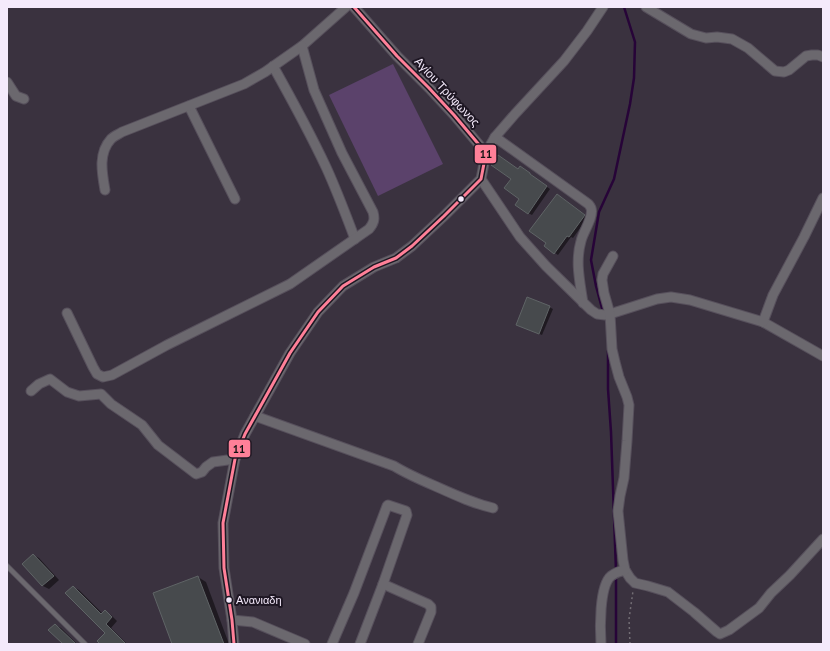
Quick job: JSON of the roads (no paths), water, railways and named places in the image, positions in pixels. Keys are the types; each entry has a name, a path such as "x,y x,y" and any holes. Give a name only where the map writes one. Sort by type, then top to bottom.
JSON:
{"street":[{"path":"105,190 101,170 104,149 112,138 122,132 244,84 265,72 302,46 346,7"},
{"name":"Αγίου Τρύφωνος","path":"354,7 397,56 454,115 486,154"},
{"path":"234,644 224,568 224,523 236,459 245,434 290,353 318,312 343,286 374,267 396,258 412,246 481,179 486,154 495,137 564,61 603,7"},
{"path":"646,7 691,34 706,38 717,37 732,39 748,48 775,71 784,72 790,70 806,56 812,55 823,57"},
{"path":"67,314 97,374 103,377 112,375 167,345 290,284 369,229 373,224 373,212 342,153 314,90 302,46"},
{"path":"273,66 326,168 355,239"},
{"path":"7,82 16,96 24,98"},
{"path":"189,106 236,199"},
{"path":"495,137 587,203 591,208 592,214 581,240 578,258 578,269 583,303"},
{"path":"481,179 520,237 546,266 583,303 604,314 657,298 671,297 690,300 763,322 823,356"},
{"path":"763,322 773,295 823,198"},
{"path":"613,256 603,274 602,280 604,293 604,314 619,377 629,405 624,478 618,512 623,560 622,571"},
{"path":"31,391 38,384 50,379 67,392 79,396 101,394 111,404 142,425 158,445 196,474 202,472 213,462 236,459"},
{"path":"255,416 394,466 404,472 476,504 493,508"},
{"path":"332,644 354,593 386,506 388,505 406,512 407,515 360,644"},
{"path":"622,571 635,583 668,592 720,634 729,630 759,608 771,593 790,575 823,539"},
{"path":"601,644 601,607 604,590 610,576 622,571"},
{"path":"383,584 428,604 431,607 431,612 418,644"},
{"path":"232,620 253,622 303,644"}],"lane":[{"path":"7,566 85,644"}],"waterway":[{"path":"603,312 591,260 599,212 614,179 634,78 635,42 624,7"},
{"path":"608,350 608,389 616,571"},
{"path":"616,576 616,644"}],"place":[{"name":"Ανανιαδη","path":"229,600"}]}
